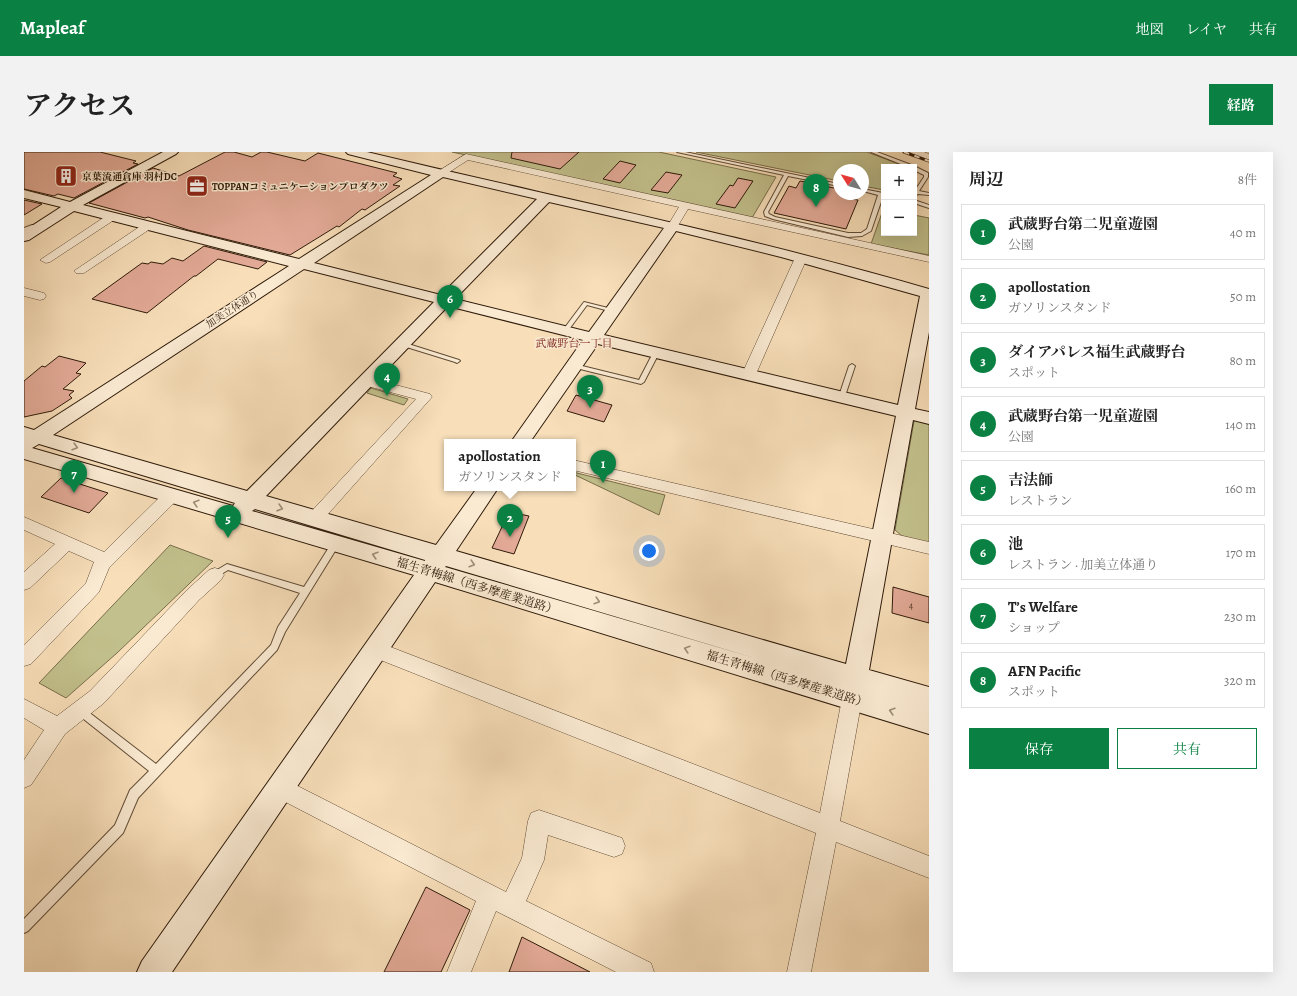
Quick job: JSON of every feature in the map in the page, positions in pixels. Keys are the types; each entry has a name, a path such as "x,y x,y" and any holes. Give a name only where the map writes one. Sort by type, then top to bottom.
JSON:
{"street":[{"path":"24,237 72,206 172,152"},
{"path":"352,152 801,258 928,294 855,677 828,828 799,972"},
{"path":"915,152 929,157"},
{"path":"440,174 466,157 929,259"},
{"name":"加美立体通り","path":"27,441 440,174"},
{"path":"24,194 593,338 842,396 929,418"},
{"path":"244,507 546,198"},
{"path":"522,439 672,227 685,206"},
{"path":"46,260 113,216"},
{"path":"80,271 149,225"},
{"path":"749,374 801,258"},
{"path":"24,292 40,296"},
{"path":"315,518 425,397 365,382"},
{"name":"福生青梅線（西多摩産業道路）","path":"27,441 171,496 315,518 436,563 852,699 929,722"},
{"name":"福生青梅線（西多摩産業道路）","path":"27,441 244,507 336,543 436,563 855,677 929,699"},
{"path":"576,466 929,548"},
{"path":"153,972 375,649 486,491"},
{"path":"24,658 93,587 102,564 171,496"},
{"path":"24,523 106,560"},
{"path":"24,583 67,542"},
{"path":"24,778 58,727 97,697 193,595 215,575"},
{"path":"375,649 929,867"},
{"path":"24,708 58,727"},
{"path":"280,788 501,902 642,972"},
{"path":"459,972 501,902 533,860 539,821 614,846"}],"lane":[{"path":"679,152 833,184"},
{"path":"873,152 905,164"},
{"path":"917,169 926,174 926,177 917,192"},
{"path":"787,174 766,212 767,215 772,218 848,235 862,234 868,230 881,199"},
{"path":"869,191 881,194"},
{"path":"917,194 929,194"},
{"path":"917,201 929,207"},
{"path":"24,230 34,226 40,226"},
{"path":"565,331 586,303 613,310"},
{"path":"402,344 457,361"},
{"path":"574,366 641,382 656,353"},
{"path":"842,396 852,366"},
{"path":"24,926 119,829 134,794 274,647 281,630 336,543"},
{"path":"215,575 227,567 305,591"},
{"path":"80,710 156,770"}],"shaded area":[{"path":"452,152 659,152 776,177 752,218"},
{"path":"696,152 867,152 899,164 881,164 881,189 869,187 869,164 833,164 833,180"},
{"path":"881,216 881,236 917,236 917,216 929,218 929,255 871,244"},
{"path":"371,388 408,399 404,405 367,393"},
{"path":"914,421 929,422 929,543 902,536 895,530"},
{"path":"576,473 665,495 659,515 576,475"},
{"path":"170,545 213,561 117,653 66,698 39,683"}],"building":[{"name":"京葉流通倉庫 羽村DC","path":"24,152 100,152 136,161 133,163 138,164 74,198 58,194 54,196 24,189"},
{"path":"225,152 234,152 252,157 261,152 267,152 305,161 318,153 397,173 393,176 402,179 393,185 400,186 365,210 362,209 339,227 337,226 290,255 188,230 148,217 145,218 89,203 153,168 179,176"},
{"path":"512,152 579,152 560,169 511,158"},
{"path":"620,161 636,165 620,183 603,179"},
{"path":"666,172 682,175 668,193 651,190"},
{"path":"738,178 753,181 735,208 716,204 730,185 733,186"},
{"path":"800,181 833,188 833,200 858,200 846,229 774,213 789,186 796,188"},
{"path":"24,200 42,204 24,215"},
{"path":"204,246 267,262 258,269 218,259 147,313 92,299 142,263 148,264 151,262 163,264 172,258 183,261"},
{"path":"59,356 86,363 76,373 81,374 63,389 74,391 69,395 72,398 52,411 24,417 24,381 42,366 45,367"},
{"path":"576,395 612,405 604,422 567,411"},
{"path":"61,478 108,493 89,513 41,497"},
{"path":"509,512 529,516 514,554 492,548"},
{"path":"893,587 929,597 929,623 892,613"},
{"path":"426,887 470,910 441,972 384,972"},
{"path":"522,937 590,972 509,972"}],"railway":[{"path":"904,152 929,161"}],"place":[{"name":"京葉流通倉庫 羽村DC","path":"66,176"},
{"name":"TOPPANコミュニケーションプロダクツ","path":"197,186"},
{"name":"AFN Pacific","path":"816,207"},
{"name":"池","path":"450,318"},
{"name":"武蔵野台第一児童遊園","path":"387,396"},
{"name":"ダイアパレス福生武蔵野台","path":"590,408"},
{"name":"武蔵野台第二児童遊園","path":"603,483"},
{"name":"T’s Welfare","path":"74,493"},
{"name":"apollostation","path":"510,537"},
{"name":"吉法師","path":"228,538"}],"district":[{"name":"武蔵野台一丁目","path":"574,343"}]}
